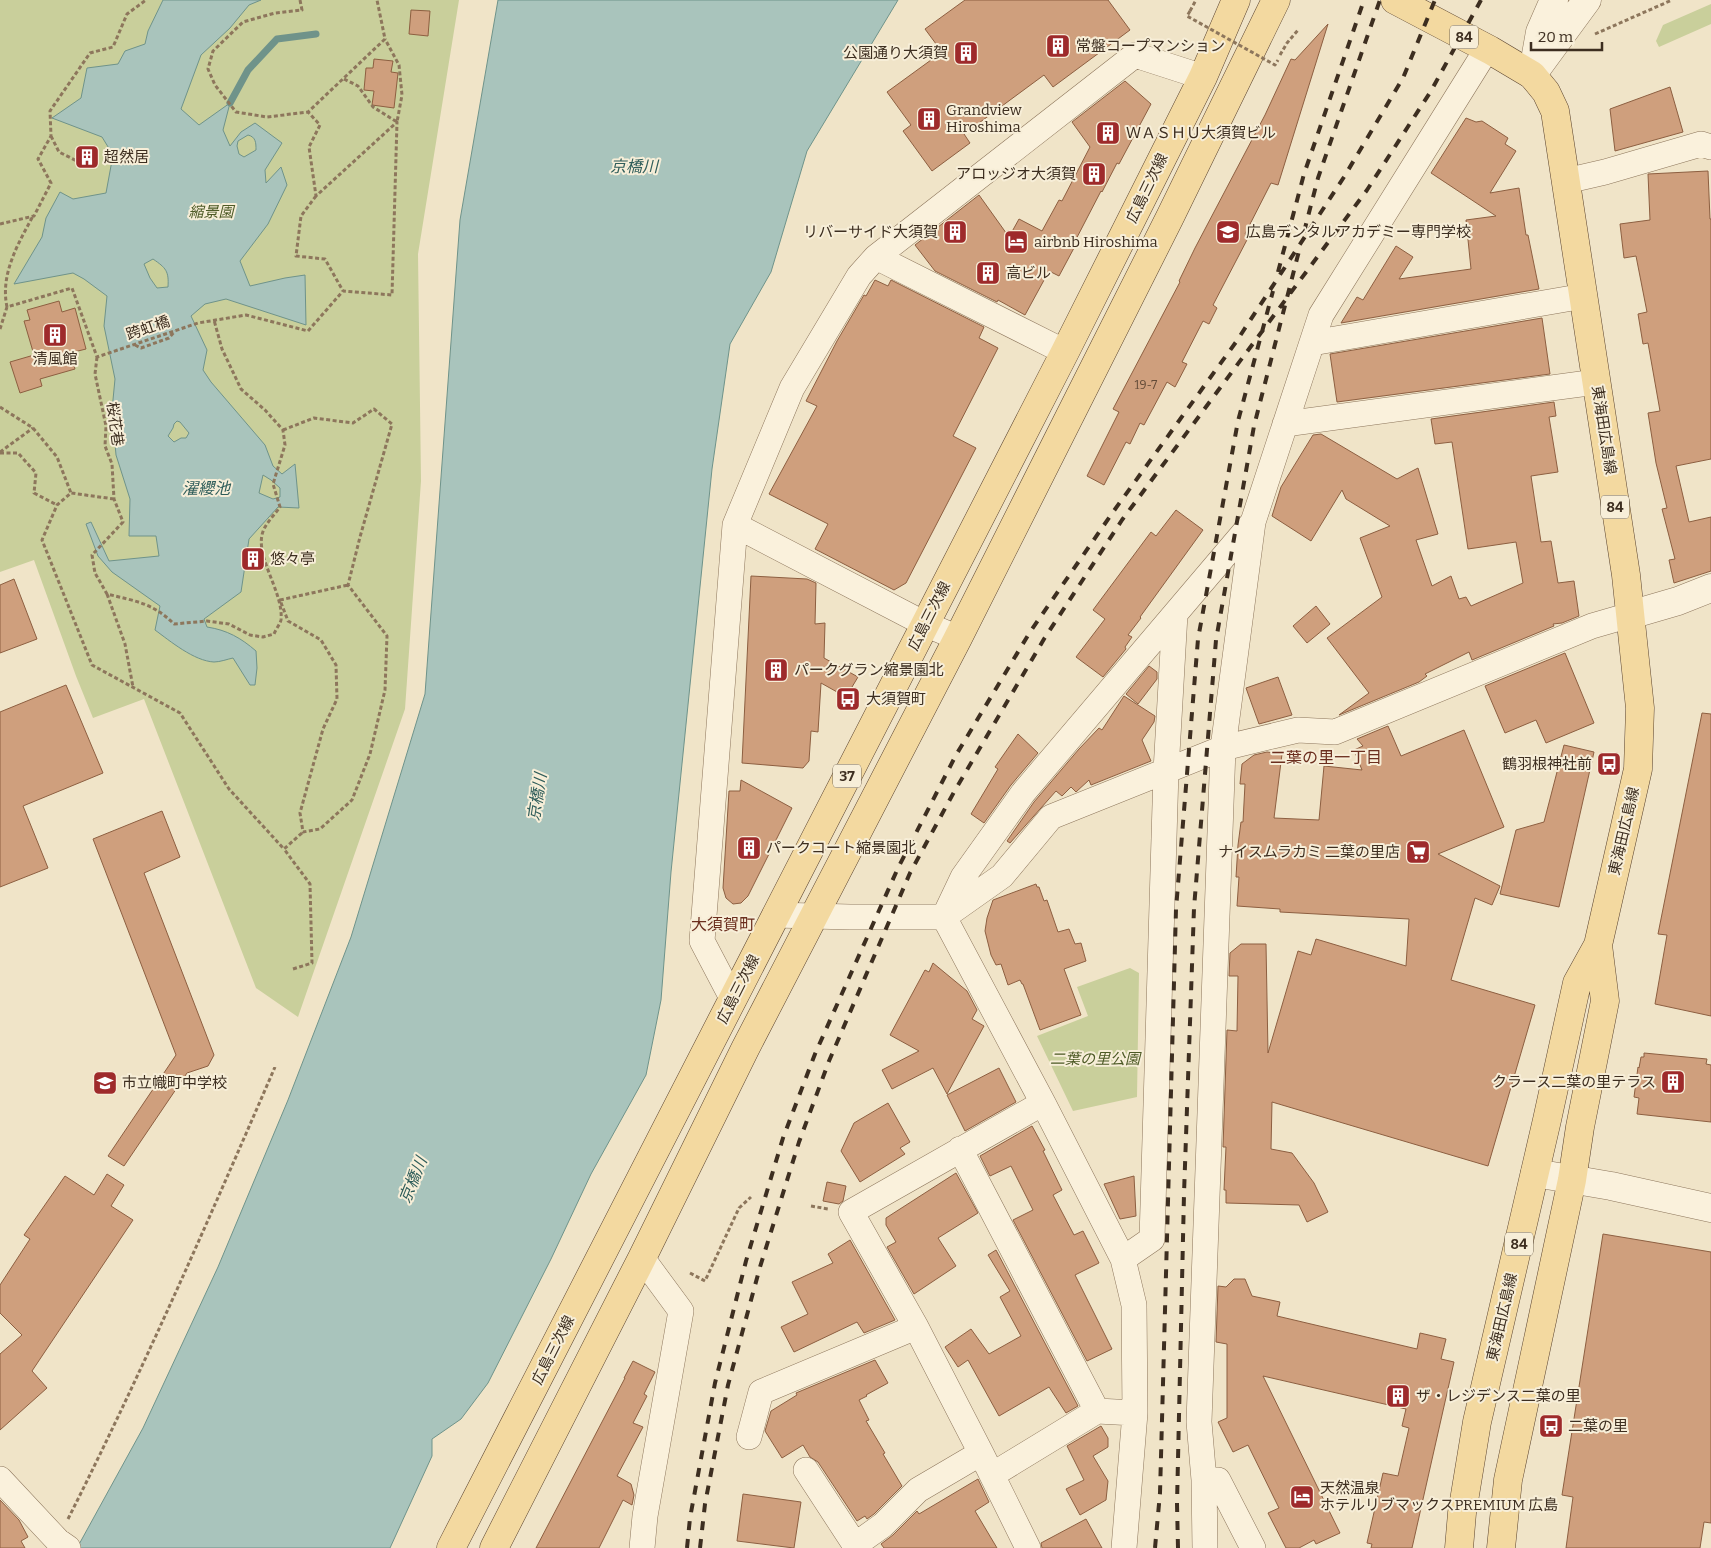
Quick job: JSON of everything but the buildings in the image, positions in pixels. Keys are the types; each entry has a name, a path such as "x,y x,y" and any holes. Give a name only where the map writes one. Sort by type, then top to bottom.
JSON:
{"main road":[{"name":"広島三次線","path":"451,1548 1065,352 1203,77 1236,0"},
{"name":"37","path":"494,1548 642,1258 745,1049 958,638 1170,217 1276,0"},
{"name":"東海田広島線","path":"1395,0 1532,75 1546,92 1555,111 1624,565 1640,708 1638,769 1598,945 1577,983 1477,1422 1458,1548"},
{"name":"東海田広島線","path":"1501,1548 1509,1471 1572,1180 1580,1127 1605,1002 1598,945"}],"street":[{"path":"1532,75 1540,32 1554,0"},
{"path":"1532,75 1587,0"},
{"path":"1205,1548 1204,1480 1199,1422 1223,748 1253,522 1321,315 1487,49"},
{"path":"733,1000 702,940 735,526 792,388 859,276 876,257 1135,55 1203,77"},
{"path":"1566,181 1605,172 1701,144 1711,147"},
{"path":"876,257 1065,352"},
{"path":"1312,343 1584,296"},
{"path":"1285,424 1596,382"},
{"path":"944,917 962,877 1023,793 1253,522"},
{"path":"735,526 925,624 958,638"},
{"path":"775,915 944,917 1002,876 1051,817 1223,748 1298,730 1335,732 1592,626 1678,601 1711,588"},
{"path":"1123,1259 1152,1239 1166,771 1175,614"},
{"path":"944,917 1044,1103 1123,1259 1134,1305 1136,1413 1124,1548"},
{"path":"1028,1548 916,1327 851,1212 1044,1103"},
{"path":"960,1150 1097,1411"},
{"path":"1535,1173 1711,1208"},
{"path":"642,1258 680,1311 645,1516 642,1548"},
{"path":"749,1437 762,1392 916,1327"},
{"path":"992,1475 1097,1411 1136,1413"},
{"path":"806,1470 856,1546 883,1525 918,1490 981,1453"},
{"path":"0,1479 58,1541 66,1538"},
{"path":"1204,1480 1218,1480 1253,1548"}],"path":[{"path":"77,161 59,152 51,136 50,111 90,53 113,47 126,14 146,0"},
{"path":"300,0 302,10 275,13 243,22 213,50 208,69 215,85 236,112 267,117 308,112 385,39"},
{"path":"377,0 385,39 399,65 402,95 397,122 392,296 343,291 325,259 296,256 301,216 316,196 397,122"},
{"path":"1196,0 1186,16 1275,65 1287,42 1298,30"},
{"path":"1589,37 1672,0"},
{"path":"344,79 358,86 373,107 397,122"},
{"path":"308,112 320,125 309,148 316,196"},
{"path":"0,329 7,307 4,294 10,261 50,184 38,159 51,136"},
{"path":"0,224 34,216"},
{"path":"7,307 72,288 97,357"},
{"name":"跨虹橋","path":"97,357 198,323 246,315 308,330 343,291"},
{"path":"214,320 222,349 241,389 284,430 286,445 273,484 280,507 263,530 262,546 268,571 288,621 321,640 336,665 337,700 324,729 300,813 304,832"},
{"name":"桜花巷","path":"97,357 95,374 106,426 105,446 112,464 114,499 123,522 92,555 95,573 107,594"},
{"path":"0,406 33,428 57,457 71,493"},
{"path":"284,430 314,418 354,423 374,409 392,424 348,585"},
{"path":"0,453 33,428"},
{"path":"0,453 18,452 36,473 34,493 56,505"},
{"path":"114,499 71,493 56,505 42,540 92,665 180,713 229,789 284,849 310,884 312,963 293,969"},
{"path":"280,600 348,585"},
{"path":"284,849 304,832 320,829 352,800 370,754 385,690 388,636 348,585"},
{"path":"107,594 141,602 158,610 174,624 192,624 207,621 229,624 250,635 263,637 274,634 281,621 280,600"},
{"path":"107,594 125,644 133,688"},
{"path":"66,1538 113,1430 188,1268 275,1067"},
{"path":"690,1273 705,1281 739,1208 750,1197"}],"green space":[{"name":"縮景園","path":"0,0 459,0 418,254 421,481 405,709 298,1017 256,988 144,699 93,718 34,560 0,572"},
{"path":"1711,4 1711,24 1659,47 1656,41 1663,25"},
{"name":"二葉の里公園","path":"1130,968 1139,973 1137,1097 1073,1111 1037,1036 1088,1016 1077,987"}],"water":[{"name":"濯纓池","path":"163,0 261,0 249,5 230,28 201,55 181,109 199,125 230,103 223,130 230,146 241,132 255,123 282,143 265,170 266,183 281,167 287,185 268,224 240,261 250,286 305,275 306,325 226,299 205,304 191,316 207,350 203,370 211,382 265,445 273,466 282,474 295,464 299,508 278,507 249,539 241,592 204,619 207,627 233,635 256,651 255,685 250,685 233,658 214,662 206,661 183,650 155,630 160,606 112,572 98,556 86,524 91,522 109,561 159,556 156,536 129,536 130,499 116,455 112,410 115,379 104,326 107,296 73,273 14,284 42,237 46,218 60,192 73,199 106,193 113,155 102,137 52,118 81,98 87,68 118,64 125,51 145,44 148,31","holes":["248,135 251,136 255,141 256,150 244,157 239,154 238,141","153,259 161,265 167,273 168,287 157,288 144,264","177,421 180,422 189,433 186,438 181,438 174,442 168,436","263,475 280,488 280,497 273,499 259,493"]},
{"name":"京橋川","path":"498,0 898,0 807,151 771,272 730,344 712,469 671,872 661,1000 646,1075 591,1174 551,1259 488,1383 461,1419 432,1439 432,1456 390,1548 77,1548 143,1428 218,1267 288,1100 351,937 425,694 460,220"}],"waterway":[{"path":"230,103 248,70 277,39 316,34"}],"railway":[{"path":"1278,272 1304,174 1364,0"},
{"path":"1304,232 1318,178 1380,0"},
{"path":"687,1548 690,1518 715,1383 746,1261 783,1138 815,1054 898,868 956,755 1030,632 1113,512 1236,342 1344,177 1403,78 1435,0"},
{"path":"700,1548 705,1504 728,1385 760,1267 799,1142 829,1061 910,873 954,792 1044,639 1122,520 1367,190 1431,91 1481,0"},
{"path":"1178,1548 1177,1504 1184,1194 1194,908 1216,640 1254,426 1299,251"},
{"path":"1155,1548 1160,1493 1176,909 1198,639 1238,421 1273,291"}],"place":[{"name":"常盤コープマンション","path":"1058,46"},
{"name":"公園通り大須賀","path":"966,53"},
{"name":"Grandview Hiroshima","path":"929,119"},
{"name":"ＷＡＳＨＵ大須賀ビル","path":"1108,133"},
{"name":"超然居","path":"87,157"},
{"name":"アロッジオ大須賀","path":"1094,174"},
{"name":"リバーサイド大須賀","path":"955,232"},
{"name":"広島デンタルアカデミー専門学校","path":"1228,232"},
{"name":"airbnb Hiroshima","path":"1016,242"},
{"name":"高ビル","path":"988,273"},
{"name":"清風館","path":"55,335"},
{"name":"悠々亭","path":"253,559"},
{"name":"パークグラン縮景園北","path":"776,670"},
{"name":"大須賀町","path":"848,699"},
{"name":"鶴羽根神社前","path":"1609,764"},
{"name":"パークコート縮景園北","path":"749,848"},
{"name":"ナイスムラカミ 二葉の里店","path":"1418,852"},
{"name":"クラース二葉の里テラス","path":"1673,1082"},
{"name":"市立幟町中学校","path":"105,1083"},
{"name":"ザ・レジデンス二葉の里","path":"1398,1396"},
{"name":"二葉の里","path":"1551,1426"},
{"name":"天然温泉 ホテルリブマックスPREMIUM 広島","path":"1302,1497"}],"district":[{"name":"二葉の里一丁目","path":"1326,757"},
{"name":"大須賀町","path":"723,924"}]}
